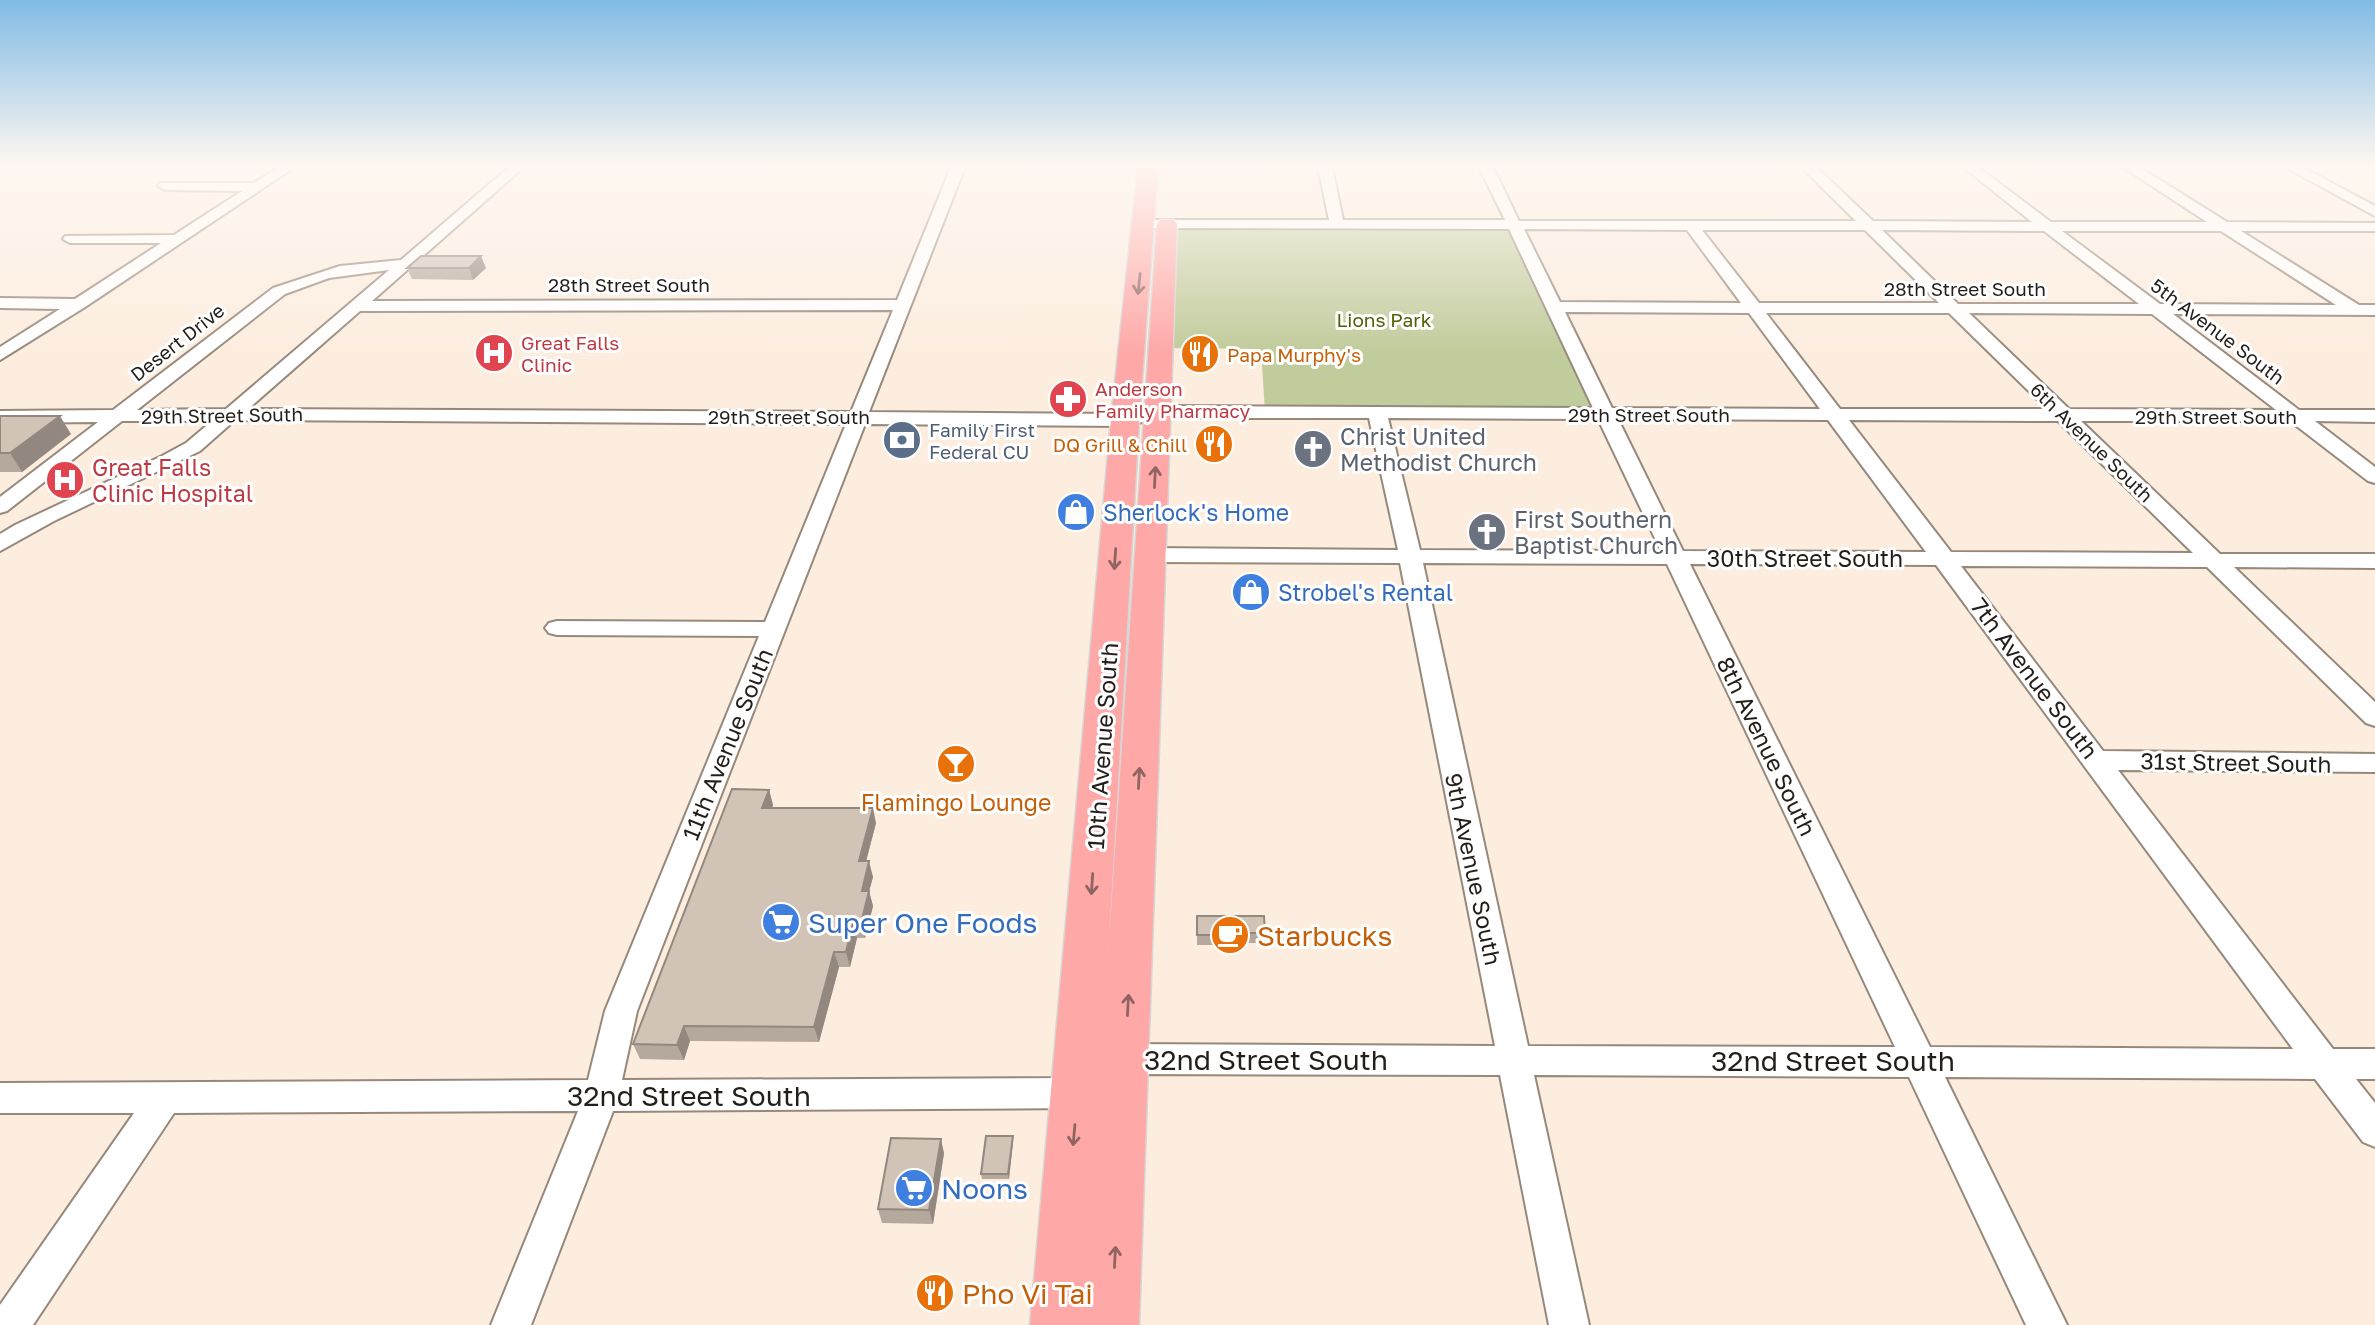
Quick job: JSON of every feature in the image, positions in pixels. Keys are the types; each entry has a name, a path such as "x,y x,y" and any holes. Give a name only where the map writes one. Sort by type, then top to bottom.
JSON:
{"highway":[{"name":"10th Avenue South","path":"1058,1325 1077,1093 1142,416 1156,229"},
{"name":"10th Avenue South","path":"1111,1325 1150,555 1142,416"}],"street":[{"path":"0,355 193,229"},
{"path":"0,544 30,523 154,470 193,447 445,229"},
{"name":"11th Avenue South","path":"511,1325 602,1095 621,1011 933,229"},
{"name":"8th Avenue South","path":"1516,229 2047,1325"},
{"name":"7th Avenue South","path":"1694,229 2375,1131"},
{"name":"6th Avenue South","path":"1873,229 2375,717"},
{"name":"5th Avenue South","path":"2050,229 2375,477"},
{"path":"2229,229 2375,322"},
{"path":"70,239 177,239"},
{"name":"Desert Drive","path":"0,507 279,291 327,273 373,265 404,264"},
{"path":"0,303 79,304"},
{"name":"28th Street South","path":"356,306 903,305"},
{"name":"28th Street South","path":"1556,307 2375,310"},
{"name":"29th Street South","path":"0,417 1142,416 1377,413 2375,416"},
{"name":"9th Avenue South","path":"1377,413 1410,556 1569,1325"},
{"name":"30th Street South","path":"1150,555 2375,561"},
{"path":"557,628 772,629"},
{"name":"31st Street South","path":"2097,760 2375,763"},
{"name":"32nd Street South","path":"0,1098 1077,1093 1126,1059 1918,1060 2375,1064"},
{"path":"10,1325 164,1098"}],"green space":[{"name":"Lions Park","path":"1167,229 1516,229 1607,413 1265,412 1261,349 1162,348"}],"building":[{"path":"421,256 481,256 469,268 407,268"},
{"path":"0,416 60,416 10,453 0,453"},
{"name":"Super One Foods","path":"732,789 769,790 762,808 873,808 859,861 869,861 862,891 869,891 861,923 853,923 846,952 834,952 814,1027 684,1026 677,1045 633,1044"},
{"path":"1197,916 1264,916 1265,933 1245,933 1245,939 1229,939 1229,935 1197,935"},
{"path":"986,1136 1013,1136 1008,1174 981,1174"},
{"name":"Noons","path":"891,1138 941,1139 929,1210 878,1209"}],"place":[{"name":"Great Falls Clinic","path":"494,353"},
{"name":"Papa Murphy's","path":"1200,354"},
{"name":"Anderson Family Pharmacy","path":"1068,399"},
{"name":"Family First Federal CU","path":"902,440"},
{"name":"DQ Grill & Chill","path":"1214,444"},
{"name":"Christ United Methodist Church","path":"1313,449"},
{"name":"Great Falls Clinic Hospital","path":"65,480"},
{"name":"Sherlock's Home","path":"1076,512"},
{"name":"First Southern Baptist Church","path":"1487,532"},
{"name":"Strobel's Rental","path":"1251,592"},
{"name":"Flamingo Lounge","path":"956,764"},
{"name":"Super One Foods","path":"781,922"},
{"name":"Starbucks","path":"1230,935"},
{"name":"Noons","path":"914,1188"},
{"name":"Pho Vi Tai","path":"935,1293"}]}
